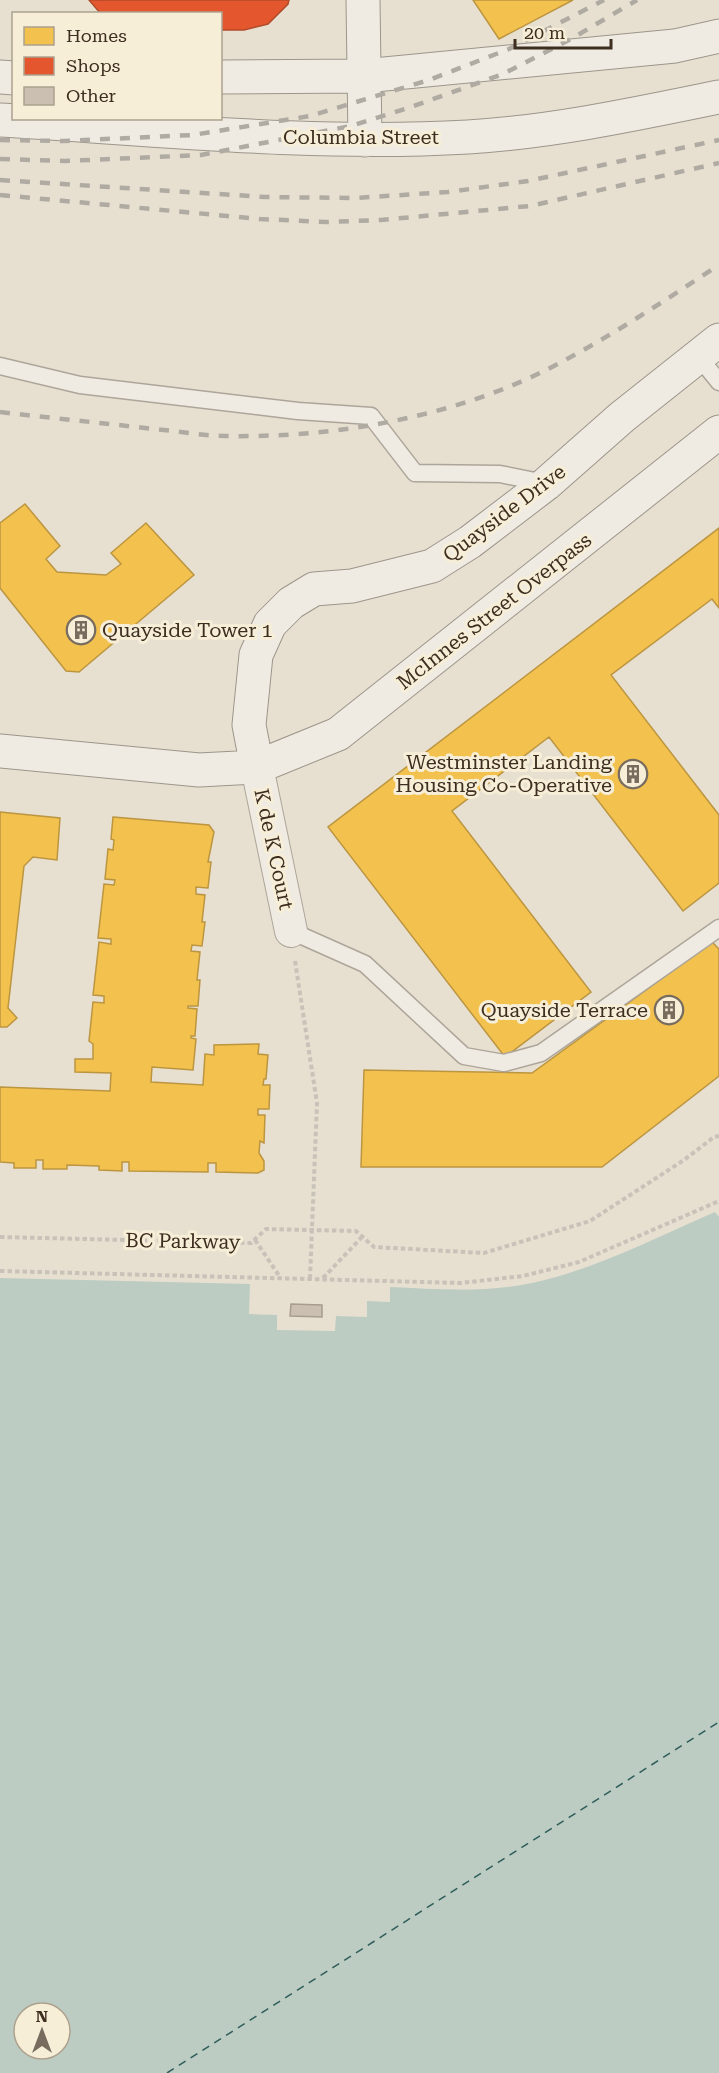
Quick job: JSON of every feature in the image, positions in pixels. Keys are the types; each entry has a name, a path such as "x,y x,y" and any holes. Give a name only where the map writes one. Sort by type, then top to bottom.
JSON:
{"street":[{"path":"363,0 365,140"},
{"path":"222,77 364,76 675,46 719,36"},
{"name":"Columbia Street","path":"0,120 299,139 470,137 607,119 719,97"},
{"name":"Quayside Drive","path":"257,767 249,725 256,655 270,624 291,603 314,589 352,586 432,566 470,542 546,484 622,417 708,348"},
{"name":"McInnes Street Overpass","path":"257,767 338,734 719,432"},
{"path":"0,751 193,770 257,767"},
{"name":"K de K Court","path":"257,767 291,931"}],"lane":[{"path":"708,348 719,382"},
{"path":"0,366 80,385 298,411 371,416 416,473 500,474 546,484"},
{"path":"291,931 365,964 464,1056 504,1063 541,1053 719,928"}],"path":[{"path":"291,931 317,1103 310,1279"},
{"name":"BC Parkway","path":"0,1237 251,1243 267,1229 356,1231 374,1247 484,1253 590,1221 684,1160 714,1137 719,1136"},
{"path":"0,1271 461,1283 523,1276 579,1262 719,1201"},
{"path":"323,1279 362,1237"},
{"path":"255,1240 280,1278"}],"shaded area":[{"path":"715,1212 719,1217 719,2073 0,2073 0,1278 250,1284 249,1314 277,1315 277,1330 335,1331 336,1316 367,1317 367,1301 390,1302 390,1287 479,1289 532,1283 579,1270"}],"building: Homes":[{"path":"473,0 573,0 499,39"},
{"name":"Quayside Tower 1","path":"25,504 60,546 46,559 57,572 106,575 121,564 111,553 146,523 194,575 79,672 66,671 0,588 0,523"},
{"name":"Westminster Landing Housing Co-Operative","path":"719,528 719,608 712,599 611,675 719,815 719,883 683,911 549,737 452,811 591,992 505,1057 328,827"},
{"path":"0,812 60,818 57,860 33,857 24,866 8,1008 17,1018 7,1027 0,1027"},
{"path":"113,817 209,825 214,832 208,862 211,862 208,888 196,887 196,894 205,895 202,922 205,922 202,946 192,945 191,951 200,952 197,980 200,980 198,1006 188,1006 188,1008 197,1009 195,1036 191,1036 196,1039 193,1070 152,1067 151,1082 203,1085 205,1054 214,1055 214,1045 259,1044 258,1054 268,1055 266,1079 263,1085 270,1085 269,1109 258,1109 258,1115 265,1115 264,1143 260,1141 259,1153 264,1161 264,1170 258,1173 216,1172 216,1163 208,1163 208,1172 129,1171 129,1162 122,1162 122,1171 99,1170 99,1166 67,1165 67,1169 43,1169 43,1160 36,1160 36,1168 14,1168 14,1163 0,1162 0,1087 110,1091 111,1073 75,1072 75,1059 93,1059 93,1044 89,1041 93,1002 104,1003 104,996 93,995 99,942 111,944 111,939 98,938 104,884 114,885 115,880 105,879 108,849 113,850 114,840 111,839"},
{"name":"Quayside Terrace","path":"712,942 719,949 719,1076 602,1167 361,1167 364,1070 532,1073"}],"building: Shops":[{"path":"89,0 289,0 288,4 268,24 244,30 222,30 222,12 99,12"}],"building: Other":[{"path":"291,1304 322,1305 322,1317 290,1316"}],"ferry route":[{"path":"167,2073 719,1722"}],"railway":[{"path":"0,140 64,141 193,135 310,116 429,80 509,49 604,0"},
{"path":"0,159 65,161 201,155 351,126 503,74 571,39 637,0"},
{"path":"0,180 265,197 355,198 448,192 528,181 719,140"},
{"path":"0,195 260,219 326,222 381,220 530,206 719,163"},
{"path":"0,412 226,436 309,433 394,421 475,399 552,367 616,331 719,265"}],"place":[{"name":"Quayside Tower 1","path":"81,630"},
{"name":"Westminster Landing Housing Co-Operative","path":"633,774"},
{"name":"Quayside Terrace","path":"669,1010"}]}
